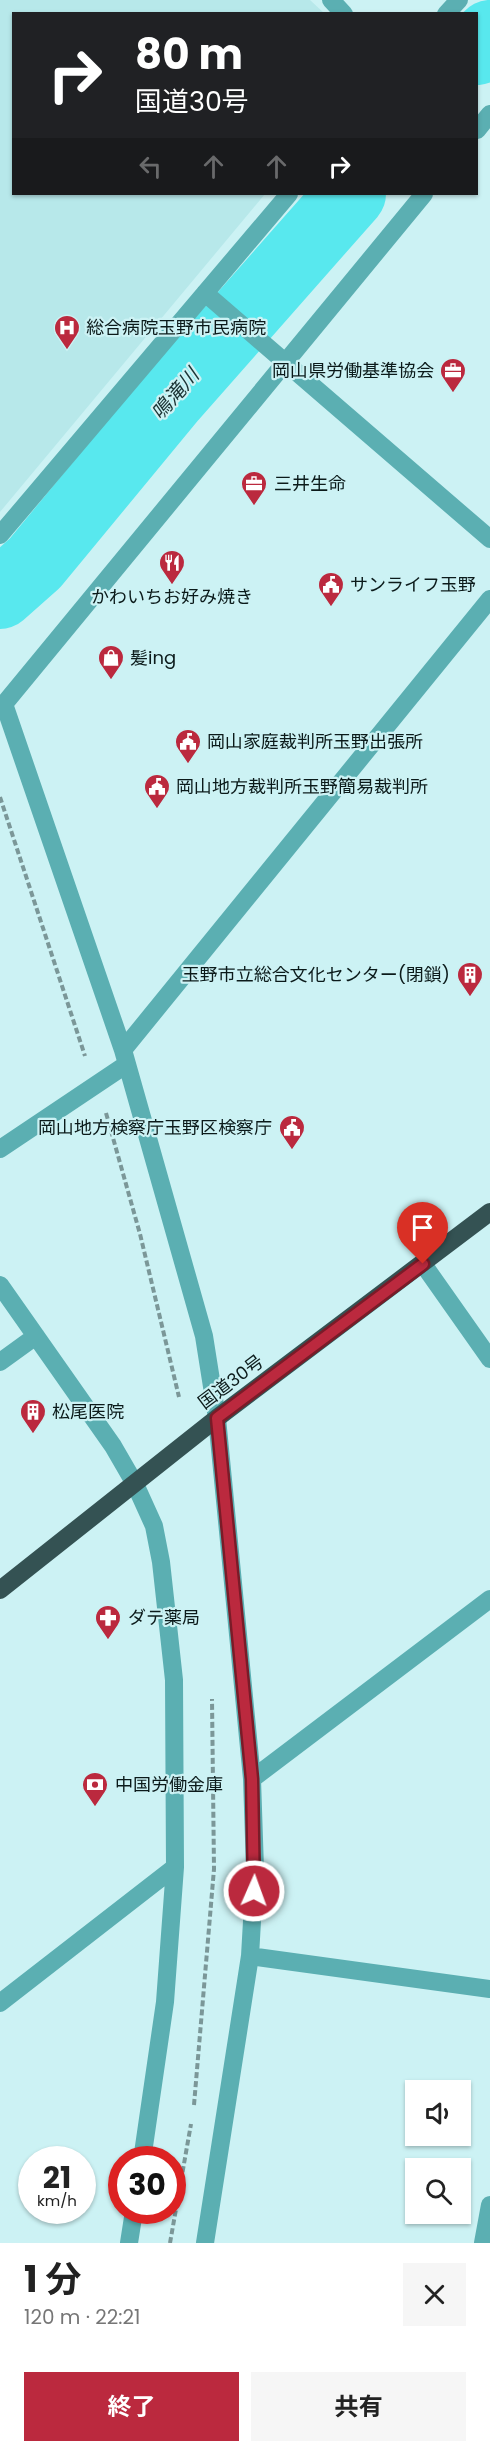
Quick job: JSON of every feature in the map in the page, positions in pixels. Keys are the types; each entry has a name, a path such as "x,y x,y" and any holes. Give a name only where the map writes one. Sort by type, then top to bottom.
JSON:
{"highway":[{"name":"国道30号","path":"0,1590 217,1418 490,1212"}],"street":[{"path":"331,0 342,12"},
{"path":"448,12 459,0"},
{"path":"478,129 490,114"},
{"path":"0,535 288,195"},
{"path":"205,2243 250,1956 255,1869 252,1779 217,1418 204,1336 125,1057 2,707 423,195"},
{"path":"205,293 490,538"},
{"path":"0,1149 125,1057 490,599"},
{"path":"423,1264 490,1359"},
{"path":"0,1285 113,1446 135,1484 154,1526 160,1553 173,1668 175,1867 165,2002 144,2146"},
{"path":"0,1362 36,1336"},
{"path":"252,1779 490,1599"},
{"path":"0,2003 175,1867"},
{"path":"250,1956 490,1989"},
{"path":"483,2243 490,2205"},
{"path":"129,2243 132,2224"}],"shaded area":[{"name":"総合病院玉野市民病院","path":"0,0 310,0 323,12 12,12 12,195 264,195 0,512"}],"waterway":[{"name":"鳴滝川","path":"478,49 490,35"},
{"name":"鳴滝川","path":"0,594 35,563 172,397 350,195"}],"place":[{"name":"総合病院玉野市民病院","path":"67,351"},
{"name":"岡山県労働基準協会","path":"453,394"},
{"name":"三井生命","path":"254,507"},
{"name":"かわいちお好み焼き","path":"172,586"},
{"name":"サンライフ玉野","path":"331,608"},
{"name":"髪ing","path":"111,681"},
{"name":"岡山家庭裁判所玉野出張所","path":"188,765"},
{"name":"岡山地方裁判所玉野簡易裁判所","path":"157,810"},
{"name":"玉野市立総合文化センター(閉鎖)","path":"470,998"},
{"name":"岡山地方検察庁玉野区検察庁","path":"292,1151"},
{"name":"松尾医院","path":"33,1435"},
{"name":"ダテ薬局","path":"108,1641"},
{"name":"中国労働金庫","path":"95,1808"}],"route":[{"path":"254,1891 252,1779 217,1418 423,1264"}]}
